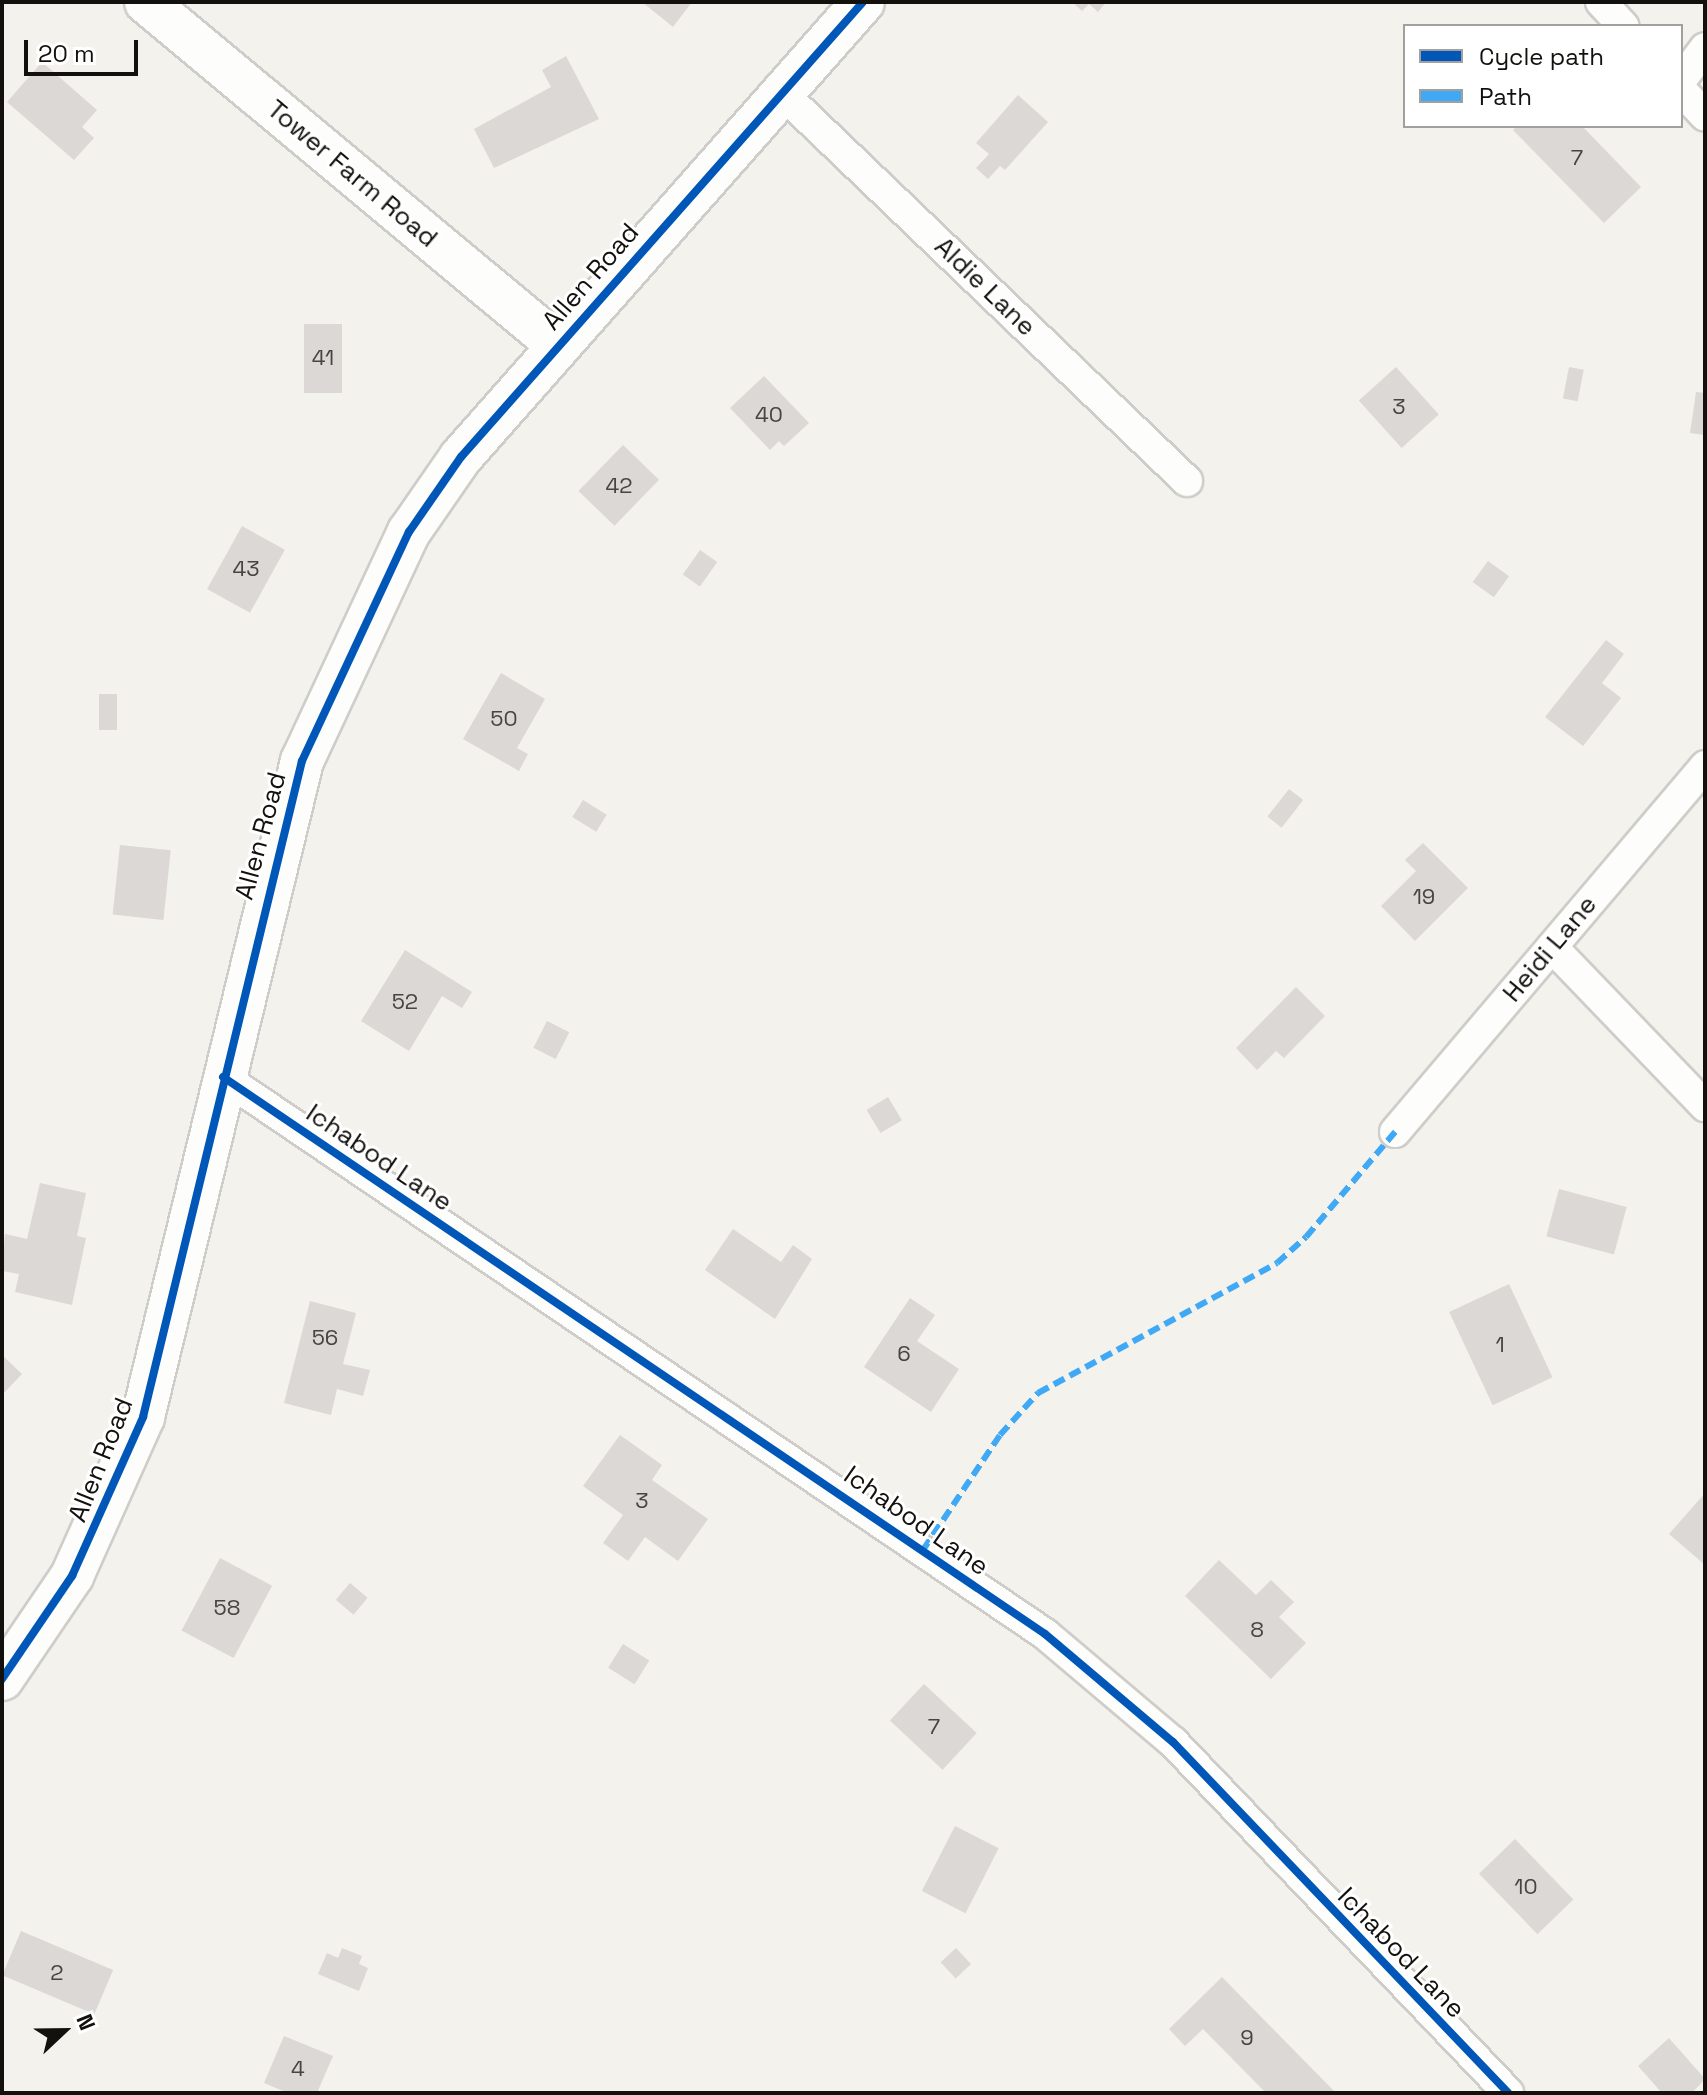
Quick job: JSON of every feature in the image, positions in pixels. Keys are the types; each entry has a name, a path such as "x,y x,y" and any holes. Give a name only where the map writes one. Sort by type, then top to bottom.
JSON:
{"street":[{"name":"Tower Farm Road","path":"146,2 558,345"},
{"name":"Allen Road","path":"2,1679 72,1576 143,1417 172,1312 223,1077 278,846 302,761 409,532 461,457 863,2"},
{"path":"1601,2 1621,24"},
{"path":"1683,82 1705,48"},
{"path":"1683,85 1705,82"},
{"path":"1683,88 1705,116"},
{"name":"Aldie Lane","path":"782,93 1187,481"},
{"name":"Heidi Lane","path":"1395,1132 1705,766"},
{"path":"1552,947 1705,1106"},
{"name":"Ichabod Lane","path":"223,1077 1045,1634 1173,1742 1508,2093"}],"building":[{"path":"642,2 692,2 673,27"},
{"path":"1072,2 1106,2 1098,12 1089,4 1082,11"},
{"path":"566,56 599,119 494,168 474,129 551,87 542,70"},
{"path":"42,62 97,110 82,127 94,138 74,160 7,102"},
{"path":"1018,95 1048,122 1005,170 1000,166 988,179 976,168 989,154 976,143"},
{"path":"1584,128 1641,187 1604,223 1513,130"},
{"path":"304,324 342,324 342,393 304,393"},
{"path":"1396,367 1439,415 1402,448 1359,400"},
{"path":"1569,367 1584,370 1578,401 1563,398"},
{"path":"764,376 809,423 784,446 779,441 770,450 730,408"},
{"path":"1696,392 1705,393 1705,435 1690,433"},
{"path":"623,445 659,480 615,526 579,491"},
{"path":"242,526 285,550 250,613 207,589"},
{"path":"700,550 717,562 700,587 683,575"},
{"path":"1488,561 1509,576 1494,597 1473,582"},
{"path":"1606,640 1624,654 1602,683 1621,698 1583,746 1545,717"},
{"path":"501,673 545,699 517,748 528,754 519,771 463,739"},
{"path":"99,694 117,694 117,730 99,730"},
{"path":"1289,789 1303,800 1282,828 1267,817"},
{"path":"583,800 607,815 596,832 572,817"},
{"path":"1423,843 1468,888 1415,941 1381,906 1416,871 1405,860"},
{"path":"120,845 171,850 163,920 113,915"},
{"path":"405,950 472,992 462,1008 442,996 409,1051 361,1021"},
{"path":"1296,987 1325,1016 1284,1058 1276,1051 1257,1070 1236,1048"},
{"path":"547,1021 569,1032 556,1059 533,1048"},
{"path":"888,1097 902,1120 880,1133 867,1110"},
{"path":"40,1183 86,1193 77,1236 86,1238 72,1305 15,1292 19,1274 2,1271 5,1234 27,1239"},
{"path":"1559,1189 1627,1207 1614,1254 1546,1236"},
{"path":"733,1229 781,1262 793,1245 812,1259 775,1319 705,1270"},
{"path":"1509,1284 1553,1377 1493,1405 1449,1312"},
{"path":"910,1298 935,1315 917,1341 959,1369 931,1412 864,1367"},
{"path":"310,1301 356,1313 343,1364 370,1370 363,1396 337,1389 331,1415 284,1403"},
{"path":"2,1355 22,1374 2,1395"},
{"path":"620,1435 662,1465 652,1480 708,1519 678,1561 645,1537 628,1561 603,1543 623,1515 583,1486"},
{"path":"1705,1493 1705,1565 1669,1534"},
{"path":"220,1558 272,1586 234,1658 182,1630"},
{"path":"1219,1560 1256,1595 1271,1580 1294,1602 1279,1617 1306,1643 1271,1679 1185,1596"},
{"path":"350,1583 368,1598 353,1615 336,1600"},
{"path":"623,1644 649,1660 634,1684 608,1668"},
{"path":"924,1684 977,1733 943,1770 890,1721"},
{"path":"955,1826 999,1848 966,1913 922,1891"},
{"path":"1515,1839 1573,1899 1537,1934 1479,1874"},
{"path":"21,1931 113,1970 94,2014 2,1975"},
{"path":"342,1948 362,1956 359,1964 368,1968 359,1991 318,1974 327,1953 338,1958"},
{"path":"956,1948 971,1964 956,1978 941,1962"},
{"path":"1222,1977 1335,2092 1266,2093 1203,2029 1185,2046 1169,2029"},
{"path":"284,2036 333,2056 317,2093 288,2093 264,2083"},
{"path":"1669,2038 1705,2079 1692,2093 1662,2093 1638,2066"}],"marked path":[{"path":"923,1550 1000,1435 1038,1393 1277,1263 1306,1237 1395,1132"}],"cycle path":[{"path":"2,1679 72,1576 143,1417 302,761 409,532 461,457 863,2"},
{"path":"223,1077 1045,1634 1173,1742 1508,2093"}]}
